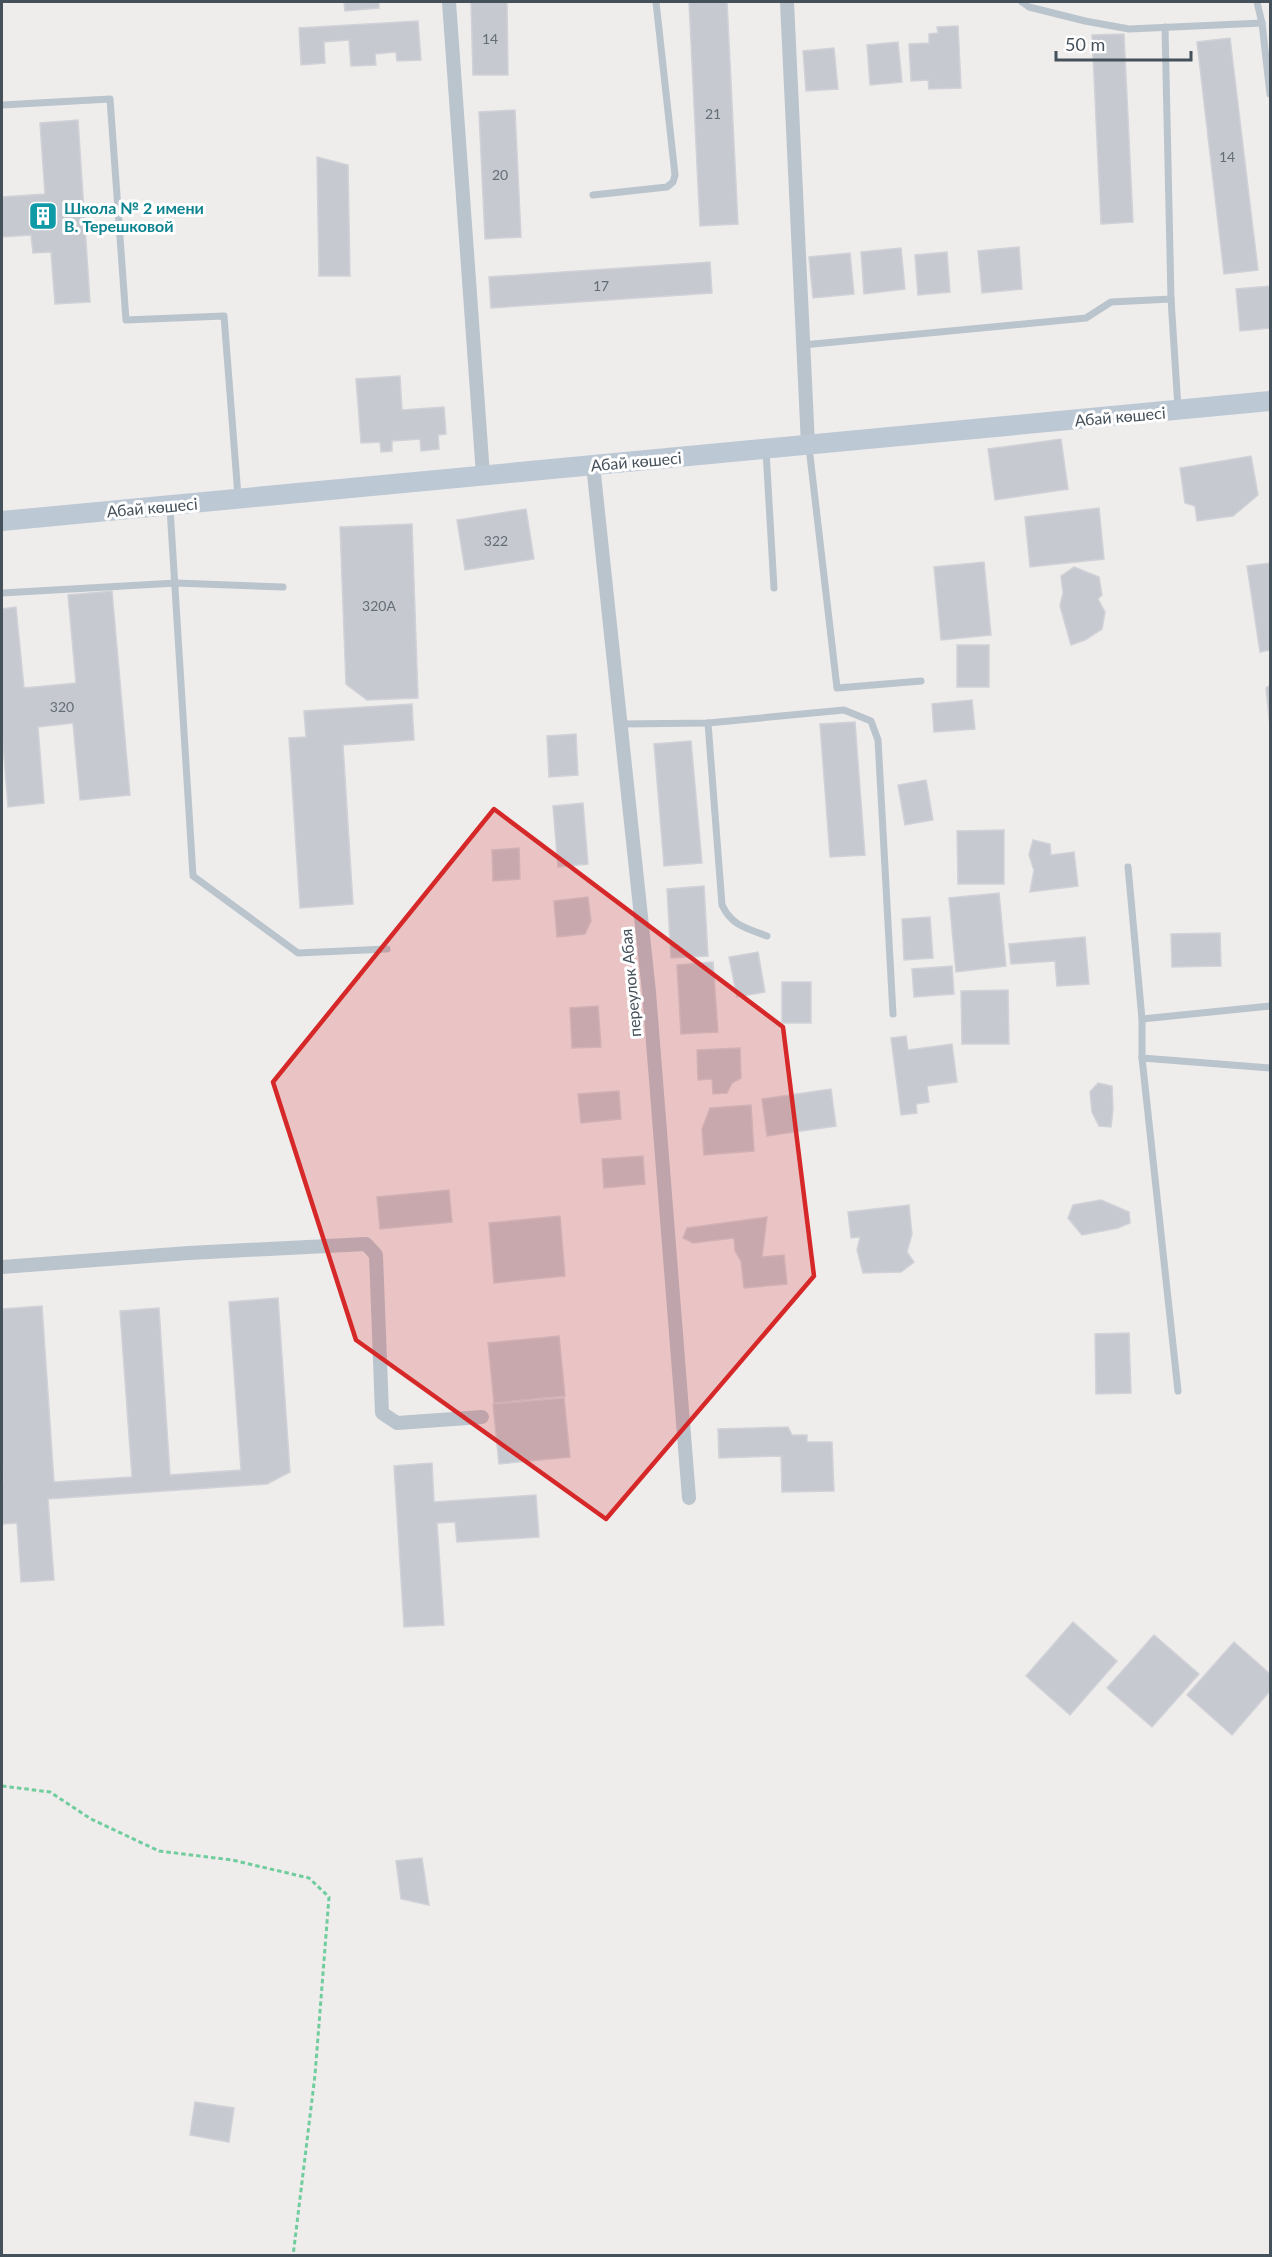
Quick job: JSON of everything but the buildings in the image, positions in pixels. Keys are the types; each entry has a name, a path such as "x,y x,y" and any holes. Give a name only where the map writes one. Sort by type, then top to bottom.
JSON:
{"main road":[{"name":"Абай көшесі","path":"2,521 1270,401"}],"street":[{"path":"449,2 483,476"},
{"path":"787,2 808,445"},
{"name":"переулок Абая","path":"593,465 649,992 689,1498"},
{"path":"2,1267 155,1255 366,1244 376,1255 382,1413 397,1423 482,1417"}],"lane":[{"path":"593,195 667,187 674,182 656,2"},
{"path":"1022,2 1029,7 1129,29 1262,23"},
{"path":"1257,2 1262,23 1270,94"},
{"path":"1165,27 1170,298 1178,410"},
{"path":"2,105 110,99 126,320 224,316 238,499"},
{"path":"803,345 1086,318 1111,302 1170,298"},
{"path":"808,445 837,688 921,681"},
{"path":"766,449 774,588"},
{"path":"170,505 193,876 298,953 387,949"},
{"path":"2,593 176,583 283,587"},
{"path":"621,724 708,723 844,710 871,721 878,740 893,1014"},
{"path":"708,723 722,905 728,918 766,936"},
{"path":"1128,867 1142,1019 1142,1058 1178,1391"},
{"path":"1142,1019 1270,1006"},
{"path":"1142,1058 1270,1068 1270,1073"}],"path":[{"path":"2,1786 50,1792 91,1819 159,1851 232,1860 309,1878 329,1896 315,2075 293,2256"}],"highlighted area":[{"path":"494,809 783,1027 814,1276 606,1519 356,1340 273,1082"}],"place":[{"name":"Школа № 2 имени В. Терешковой","path":"43,216"}]}
